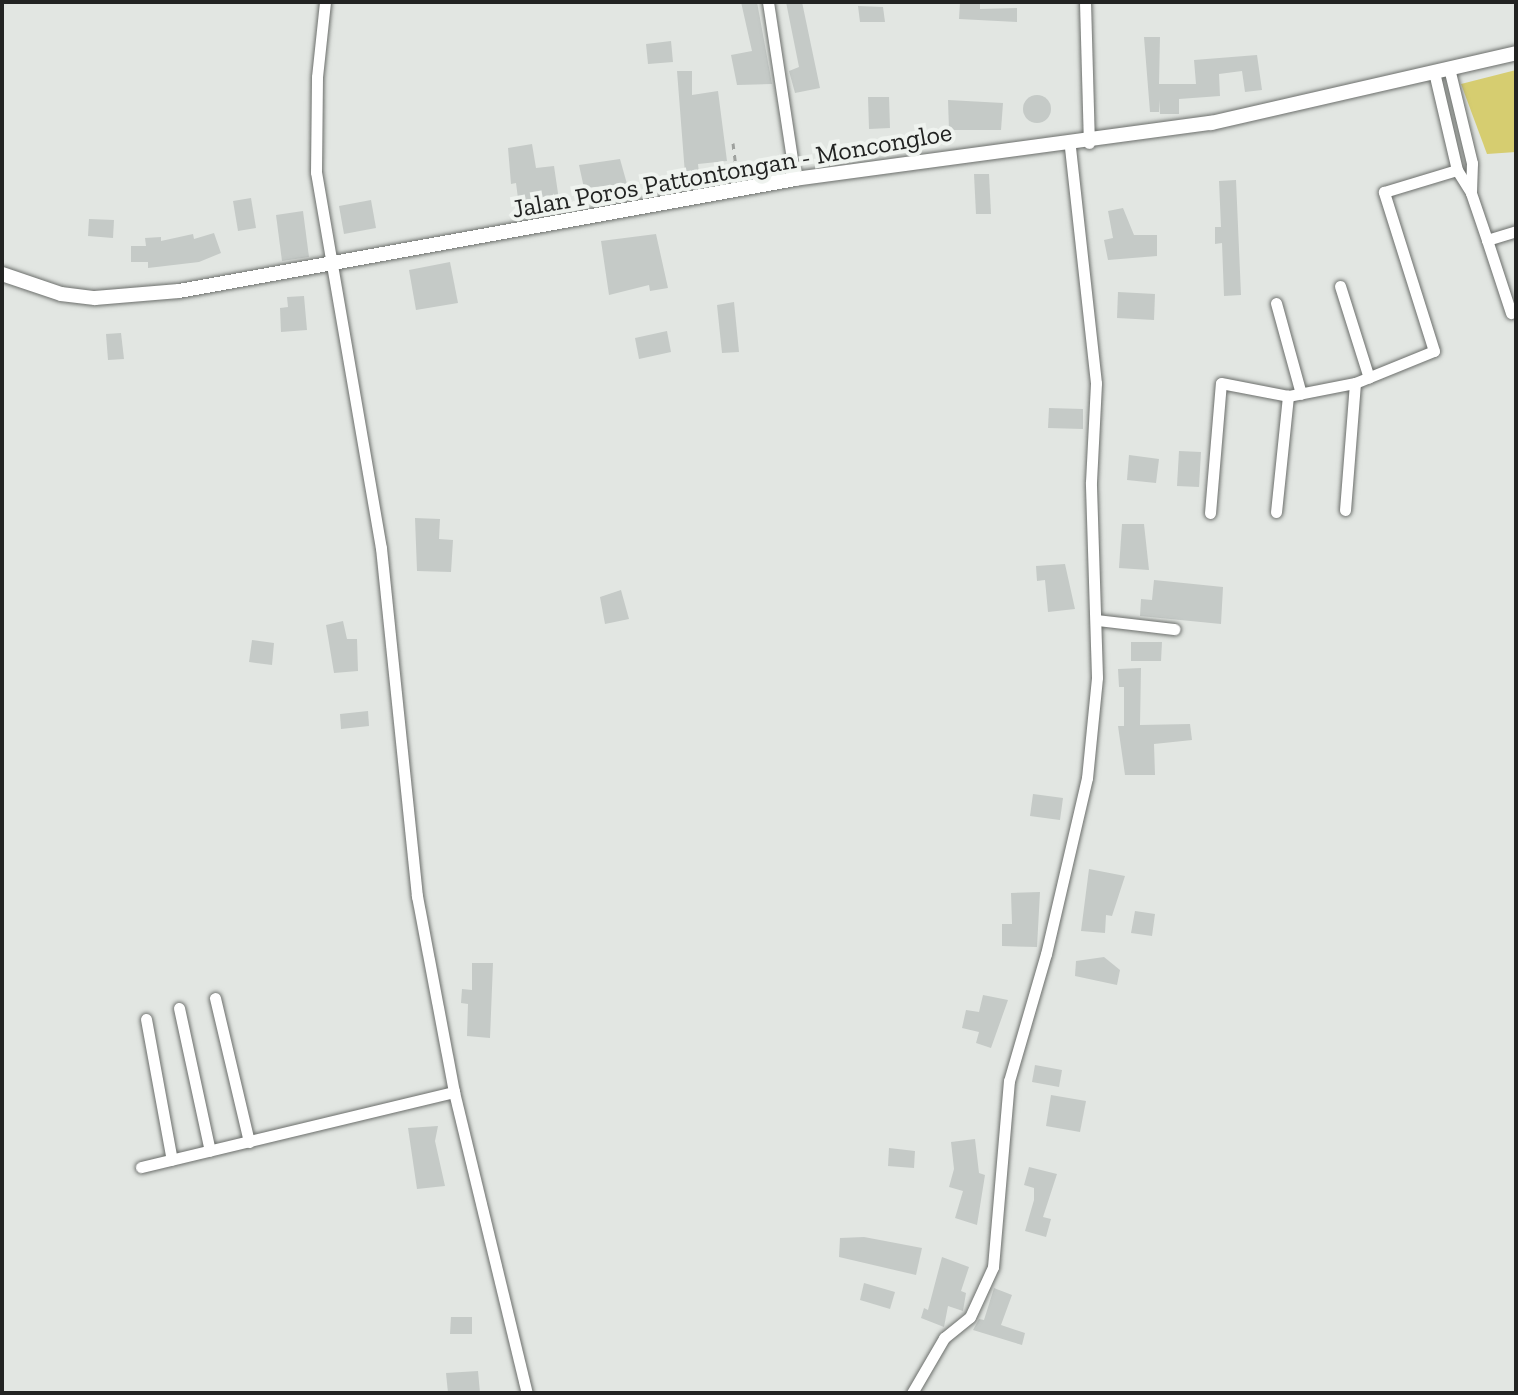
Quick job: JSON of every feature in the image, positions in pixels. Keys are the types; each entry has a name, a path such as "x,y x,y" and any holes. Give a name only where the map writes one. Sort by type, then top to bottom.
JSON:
{"street":[{"path":"325,2 317,77 316,172 381,548 417,896 454,1092 527,1393"},
{"path":"768,2 795,179"},
{"path":"1085,2 1089,143"},
{"name":"Jalan Poros Pattontongan - Moncongloe","path":"2,274 61,294 129,297 330,264 795,179 904,162 1070,146 1211,123 1516,53"},
{"path":"1449,68 1472,163 1471,193"},
{"path":"1434,72 1457,170 1471,193 1511,313"},
{"path":"912,1393 944,1338 970,1317 993,1267 1009,1081 1050,939 1087,778 1097,620 1091,482 1096,383 1070,146"},
{"path":"1210,513 1221,383 1295,395 1355,383 1434,351 1384,192 1457,170"},
{"path":"1487,240 1516,231"},
{"path":"1340,286 1369,378"},
{"path":"1276,303 1295,395 1276,512"},
{"path":"1345,510 1355,383"},
{"path":"1097,620 1174,629"},
{"path":"215,998 249,1142"},
{"path":"179,1008 210,1151"},
{"path":"146,1019 172,1160"},
{"path":"141,1167 454,1092"}],"path":[{"path":"733,143 739,190"}],"shaded area":[{"path":"1516,70 1516,152 1487,154 1461,84"}],"building":[{"path":"741,2 757,2 772,84 737,85 731,55 752,51"},
{"path":"786,2 802,2 820,88 795,93 789,71 799,67"},
{"path":"960,2 980,2 980,9 1017,8 1017,22 959,19"},
{"path":"858,6 883,7 885,22 860,22"},
{"path":"1144,37 1160,37 1159,84 1196,84 1194,60 1257,55 1262,90 1245,92 1242,71 1219,74 1220,96 1179,99 1179,114 1160,114 1159,100 1159,112 1150,112"},
{"path":"671,41 673,62 648,64 646,44"},
{"path":"677,71 692,71 692,95 718,91 727,161 698,164 699,173 685,174"},
{"path":"1037,95 1047,99 1051,109 1047,119 1037,123 1027,119 1023,109 1027,99"},
{"path":"868,97 889,97 890,128 869,129"},
{"path":"948,100 1003,103 1001,130 949,130"},
{"path":"532,144 536,168 554,166 559,200 519,206 516,183 511,184 508,148"},
{"path":"620,159 627,184 584,188 579,165"},
{"path":"974,174 989,174 991,214 976,214"},
{"path":"1236,180 1241,295 1224,296 1222,243 1215,244 1215,227 1221,227 1219,181"},
{"path":"251,198 256,228 238,231 233,201"},
{"path":"371,200 376,228 344,234 339,206"},
{"path":"1123,208 1134,235 1157,235 1157,256 1108,260 1104,240 1113,238 1108,211"},
{"path":"303,211 309,257 282,261 276,215"},
{"path":"89,219 114,220 113,238 88,236"},
{"path":"214,233 221,253 199,262 148,268 148,262 131,262 131,246 146,246 145,238 161,237 161,241 193,234 194,239"},
{"path":"656,234 668,288 650,291 649,285 609,295 601,241"},
{"path":"450,262 458,303 416,310 409,270"},
{"path":"1118,292 1155,294 1154,320 1117,318"},
{"path":"304,296 307,330 281,332 280,308 288,307 287,297"},
{"path":"734,302 739,352 722,353 717,305"},
{"path":"667,331 671,352 639,359 635,338"},
{"path":"121,333 124,359 108,360 106,334"},
{"path":"1049,408 1083,409 1083,429 1048,428"},
{"path":"1179,451 1201,452 1199,487 1177,486"},
{"path":"1129,455 1159,459 1156,483 1127,480"},
{"path":"415,518 440,519 439,539 453,540 451,572 417,571"},
{"path":"1122,524 1144,524 1149,570 1119,568"},
{"path":"1065,564 1075,609 1048,612 1045,580 1037,581 1036,566"},
{"path":"1154,580 1223,587 1221,624 1140,616 1141,599 1152,600"},
{"path":"621,590 629,619 605,624 600,597"},
{"path":"343,621 347,639 357,639 358,671 334,673 326,625"},
{"path":"252,640 274,643 272,665 249,662"},
{"path":"1131,642 1162,642 1161,661 1131,661"},
{"path":"1141,668 1140,725 1190,724 1192,740 1154,744 1155,775 1125,775 1118,726 1124,726 1124,687 1119,687 1118,669"},
{"path":"368,711 369,726 341,729 340,714"},
{"path":"1033,794 1063,798 1060,820 1030,816"},
{"path":"1089,869 1125,876 1112,916 1106,915 1105,933 1081,931"},
{"path":"1040,892 1037,947 1002,946 1002,924 1012,924 1011,893"},
{"path":"1135,911 1155,914 1152,936 1131,933"},
{"path":"1104,957 1120,970 1117,985 1075,976 1076,961"},
{"path":"472,963 493,963 490,1038 467,1036 468,1004 461,1003 462,989 472,990"},
{"path":"983,995 1008,1000 991,1048 976,1043 979,1032 962,1028 966,1010 979,1012"},
{"path":"1035,1065 1062,1070 1059,1087 1032,1082"},
{"path":"1051,1095 1086,1101 1080,1132 1046,1126"},
{"path":"438,1126 435,1141 445,1186 417,1189 408,1128"},
{"path":"975,1139 979,1173 985,1175 977,1225 955,1218 963,1191 949,1187 954,1169 951,1142"},
{"path":"889,1148 915,1151 914,1168 888,1166"},
{"path":"1029,1167 1057,1174 1043,1217 1051,1219 1046,1237 1025,1231 1034,1200 1034,1188 1024,1185"},
{"path":"864,1237 922,1248 916,1275 839,1257 840,1238"},
{"path":"942,1257 969,1267 961,1291 966,1293 963,1311 948,1306 944,1327 921,1318 924,1308 928,1310"},
{"path":"864,1283 895,1292 890,1309 860,1300"},
{"path":"994,1288 1012,1295 1001,1325 1025,1333 1022,1345 973,1330 979,1319 984,1320"},
{"path":"451,1317 472,1317 472,1334 450,1334"},
{"path":"478,1371 480,1393 448,1393 446,1373"}]}
